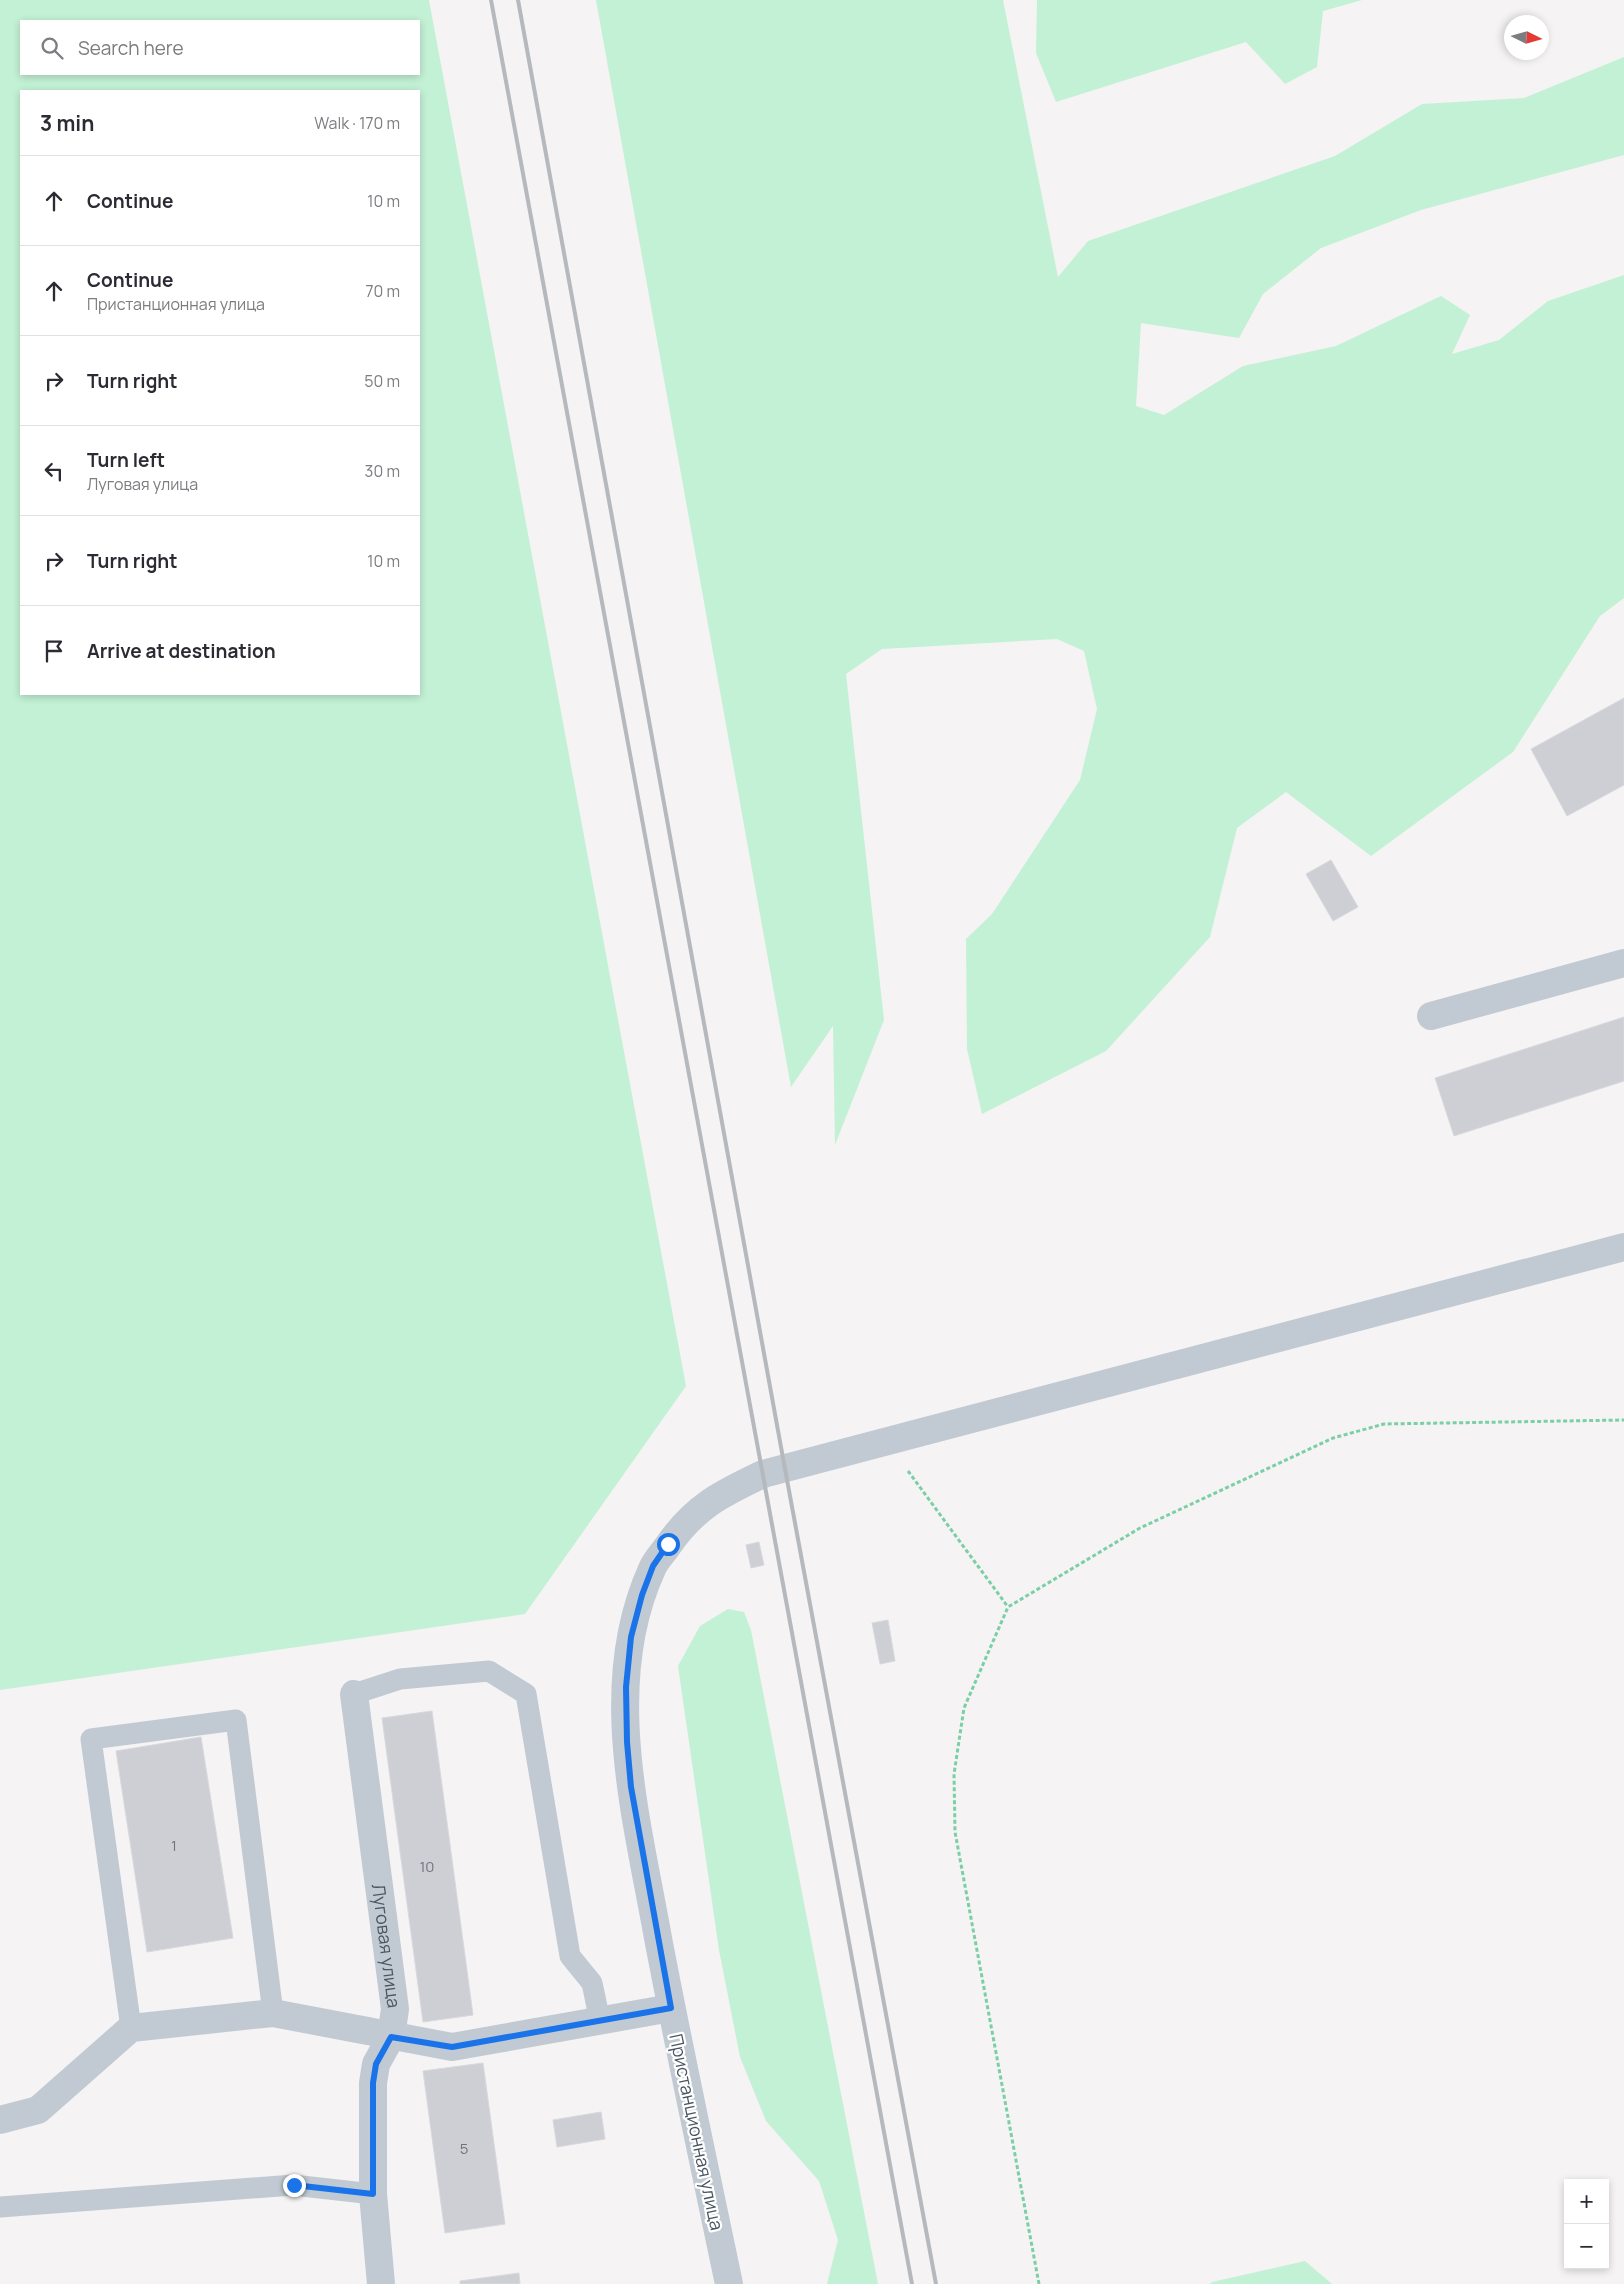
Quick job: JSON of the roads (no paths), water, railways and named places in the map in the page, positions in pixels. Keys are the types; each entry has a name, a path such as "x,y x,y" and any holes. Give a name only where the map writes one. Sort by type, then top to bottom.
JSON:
{"street":[{"path":"1431,1016 1624,964"},
{"name":"Пристанционная улица","path":"729,2284 671,2008 631,1787 627,1742 626,1687 630,1645 642,1595 653,1566 676,1533 698,1510 723,1492 763,1474 1624,1247"},
{"name":"Луговая улица","path":"354,1694 395,2009 391,2037 376,2064 373,2083 373,2194 381,2284"},
{"path":"0,2120 38,2110 130,2028 273,2013 391,2037 452,2047 671,2008"}],"lane":[{"path":"354,1694 400,1679 489,1671 526,1694 570,1956 592,1983 600,2021"},
{"path":"130,2028 91,1739 236,1720 273,2013"},
{"path":"0,2207 294,2185 373,2194"}],"railway":[{"path":"491,0 912,2284"},
{"path":"518,0 785,1469 936,2284"}]}
